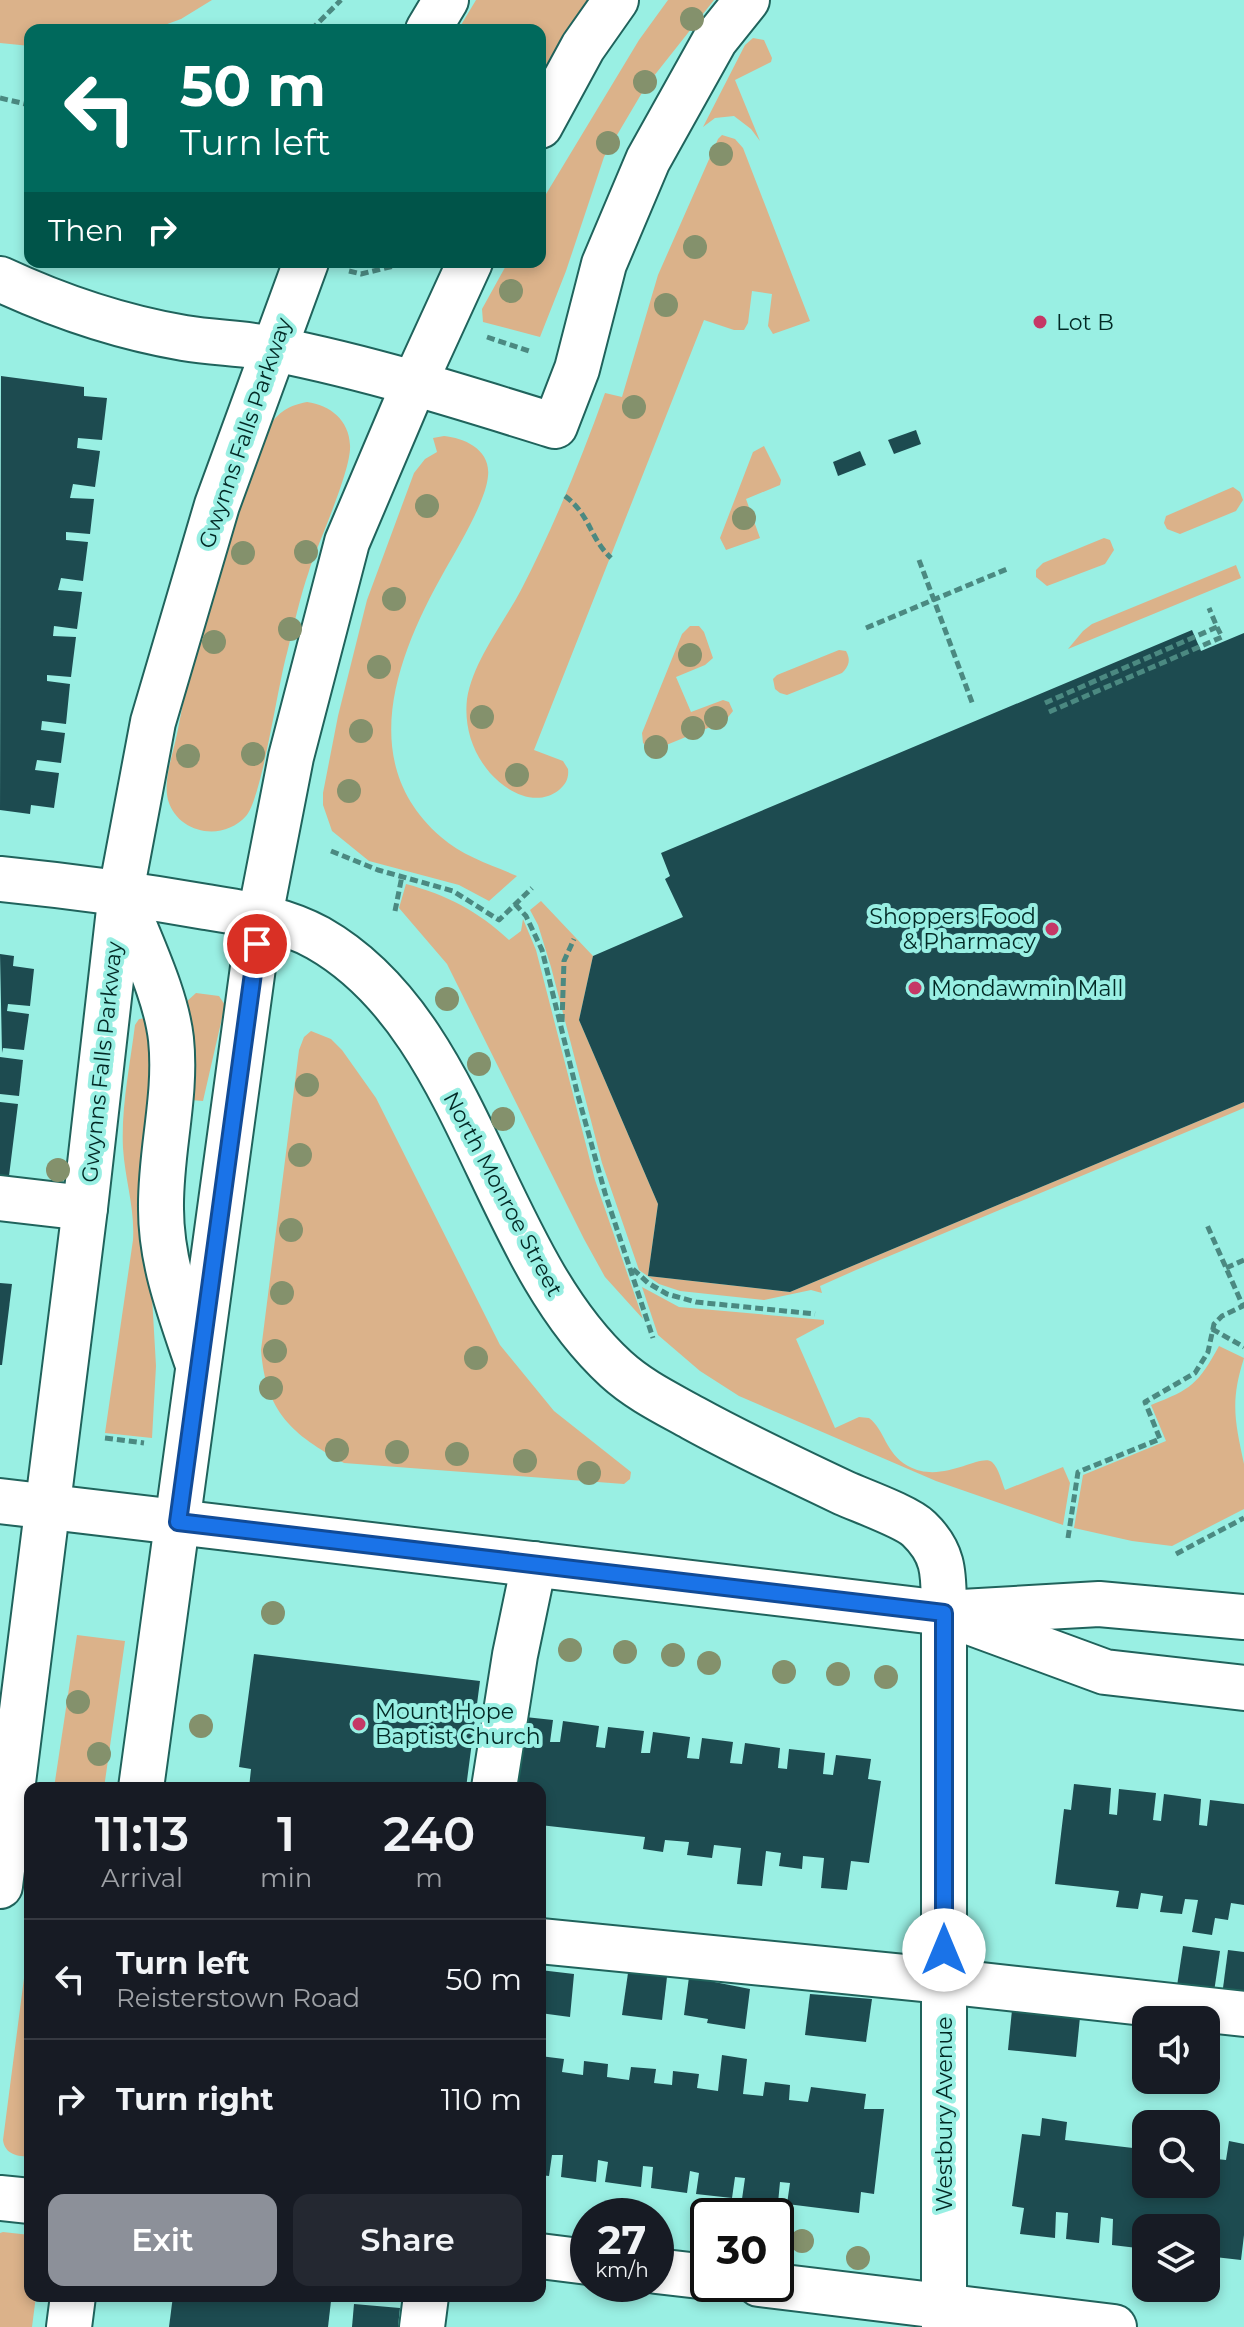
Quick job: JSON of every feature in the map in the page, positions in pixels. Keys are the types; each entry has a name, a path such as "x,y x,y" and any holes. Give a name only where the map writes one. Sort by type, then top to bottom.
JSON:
{"main road":[{"path":"432,24 446,0"},
{"path":"546,115 583,47 616,0"},
{"path":"0,279 49,302 109,320 184,338 272,349 415,382 555,426 577,369 604,264 648,160 715,40 747,0"},
{"name":"Gwynns Falls Parkway","path":"0,1886 85,1208 121,892 153,722 217,505 272,349 324,268"},
{"path":"142,1782 260,916 291,757 347,542 467,268"},
{"name":"North Monroe Street","path":"0,879 121,892 260,916 316,937 354,963 398,1006 439,1071 547,1281 568,1316 598,1352 640,1389 718,1432 918,1527 943,1565 944,1613"},
{"path":"121,892 163,1005 171,1037 172,1083 160,1207 164,1251 173,1290 200,1372"},
{"path":"0,1198 85,1208"},
{"path":"0,1501 944,1613 1099,1604 1244,1617"},
{"path":"495,1782 515,1655 534,1564"},
{"path":"944,1613 1105,1672 1244,1688"},
{"name":"Westbury Avenue","path":"944,1613 944,2317"},
{"path":"546,1942 1244,2014"},
{"path":"0,2198 24,2200"},
{"path":"546,2257 570,2260"},
{"path":"794,2290 944,2317 1114,2327"},
{"path":"69,2327 72,2302"},
{"path":"422,2327 425,2302"}],"path":[{"path":"317,24 341,0"},
{"path":"0,98 24,104"},
{"path":"336,268 361,274 386,268"},
{"path":"475,332 532,352"},
{"path":"565,496 582,511 598,545 611,558"},
{"path":"919,560 973,705"},
{"path":"866,628 1007,569"},
{"path":"1049,712 1222,637 1209,608"},
{"path":"1045,703 1217,627"},
{"path":"331,851 378,870 453,891 499,920 532,888"},
{"path":"395,911 402,876"},
{"path":"515,904 526,916 542,950 605,1193 653,1338"},
{"path":"562,1031 564,961 574,939"},
{"path":"1068,1538 1078,1472 1160,1439 1145,1402 1187,1381 1208,1352 1214,1324 1222,1316 1243,1306 1207,1225"},
{"path":"1226,1268 1244,1260"},
{"path":"632,1268 648,1283 667,1294 696,1302 815,1314"},
{"path":"1212,1329 1244,1347"},
{"path":"105,1438 151,1444"},
{"path":"1176,1554 1244,1518"}],"shaded area":[{"path":"0,0 212,0 167,24 24,24 24,45 0,43"},
{"path":"476,0 587,0 546,65 546,24 462,24"},
{"path":"668,0 714,0 646,86 604,157 540,337 483,322 482,309 505,268 546,268 546,194 639,40"},
{"path":"753,38 764,40 771,62 735,80 760,141 751,129 734,116 715,118 703,127 745,45"},
{"path":"722,135 735,139 743,148 810,321 773,334 768,326 772,294 752,291 748,323 744,330 734,330 704,320 534,750 563,761 568,769 566,781 550,795 532,798 513,791 497,780 474,747 467,719 470,685 545,542 605,393 622,397 658,275"},
{"path":"307,402 330,410 346,428 350,445 346,471 303,591 283,668 264,765 252,805 246,816 226,829 202,830 191,827 173,812 167,792 169,767 200,622 266,432 282,412"},
{"path":"444,436 460,439 481,452 488,467 488,476 477,511 412,636 400,671 393,706 392,741 398,775 414,807 441,837 468,855 517,876 489,901 459,885 369,861 332,831 323,805 338,716 367,600 414,473 425,459 437,452 433,438"},
{"path":"764,446 781,480 780,485 746,499 760,538 726,550 720,538 753,452"},
{"path":"1233,487 1240,492 1243,500 1236,511 1180,534 1167,529 1164,523 1166,516"},
{"path":"1104,538 1110,540 1114,550 1105,564 1047,586 1036,577 1036,570 1043,563"},
{"path":"1236,565 1241,578 1068,649 1092,624"},
{"path":"690,626 699,626 704,632 713,658 705,665 676,677 691,712 723,700 729,702 733,711 725,721 650,749 643,743 642,733 682,634"},
{"path":"839,650 846,651 848,657 848,665 842,673 787,695 775,689 773,679 777,675"},
{"path":"406,884 461,905 509,940 521,931 523,919 536,950 595,1180 643,1319 605,1277 584,1239 447,964 399,908"},
{"path":"541,901 593,956 579,1020 658,1204 648,1276 790,1292 1244,1102 1244,1108 856,1270 820,1286 822,1293 811,1290 764,1300 680,1291 659,1284 639,1270 602,1163 551,967 530,910"},
{"path":"196,993 219,996 225,1005 203,1101 191,1100 185,1003"},
{"path":"139,1019 151,1021 151,1279 156,1366 152,1438 105,1433 133,1240 133,1217 123,1148 125,1102 135,1025"},
{"path":"311,1031 331,1039 342,1050 376,1098 500,1345 554,1411 631,1472 630,1479 624,1484 344,1463 296,1431 276,1406 264,1372 261,1350 299,1050 304,1037"},
{"path":"642,1287 679,1307 824,1320 824,1324 796,1339 835,1428 859,1417 869,1418 894,1455 921,1471 946,1471 986,1460 992,1462 1005,1490 1063,1467 1070,1483 1063,1525 936,1481 739,1396 700,1371 658,1335"},
{"path":"1219,1346 1244,1358 1235,1411 1244,1464 1244,1509 1172,1546 1074,1528 1083,1475 1166,1441 1151,1405 1192,1384"},
{"path":"77,1635 125,1641 105,1782 55,1782"},
{"path":"24,1978 24,2156 9,2152 3,2140"},
{"path":"0,2233 24,2234 24,2302 35,2302 32,2327 0,2327"}],"building":[{"path":"1,376 84,387 84,396 107,398 102,440 78,438 77,448 100,451 95,487 73,484 70,498 94,499 90,534 66,532 66,540 88,542 83,581 61,578 58,590 82,592 77,629 54,626 53,636 76,637 71,677 47,675 47,681 70,684 66,724 42,721 41,730 65,733 61,763 37,760 35,770 59,773 54,808 31,805 30,814 0,810"},
{"path":"916,430 921,444 894,454 888,440"},
{"path":"860,451 866,465 838,476 833,462"},
{"name":"Mondawmin Mall","path":"1192,630 1201,651 1244,633 1244,1102 790,1292 648,1276 658,1204 579,1020 593,956 683,917 665,879 670,876 661,853"},
{"path":"0,954 14,956 13,966 34,969 30,1006 8,1004 7,1011 29,1014 24,1050 3,1048 2,1053"},
{"path":"0,1057 23,1060 19,1096 0,1094"},
{"path":"0,1102 18,1104 9,1176 0,1175"},
{"path":"0,1283 12,1284 2,1365 0,1365"},
{"name":"Mount Hope Baptist Church","path":"254,1654 480,1681 467,1782 250,1782 251,1769 239,1767"},
{"path":"516,1716 553,1720 550,1742 560,1742 563,1721 599,1726 596,1747 605,1748 608,1727 644,1731 641,1753 650,1753 653,1732 690,1737 687,1758 699,1759 702,1738 733,1742 730,1763 742,1764 745,1743 780,1748 778,1768 787,1769 789,1749 825,1753 823,1774 833,1775 836,1755 871,1759 868,1779 881,1781 869,1863 851,1861 847,1890 821,1888 824,1858 803,1856 802,1869 779,1866 781,1853 766,1851 762,1886 737,1884 741,1848 714,1845 712,1858 687,1855 689,1842 665,1840 663,1852 643,1849 645,1837 546,1826 546,1782 506,1782"},
{"path":"1074,1784 1111,1788 1109,1814 1117,1815 1119,1789 1156,1793 1153,1820 1161,1821 1164,1794 1201,1799 1199,1825 1207,1826 1210,1800 1244,1804 1244,1905 1231,1903 1228,1920 1215,1918 1212,1935 1192,1932 1198,1900 1185,1899 1182,1914 1160,1912 1163,1896 1141,1893 1138,1909 1116,1907 1119,1891 1055,1884 1064,1809 1071,1810"},
{"path":"1183,1946 1220,1951 1214,1992 1177,1986"},
{"path":"1228,1950 1244,1952 1244,1991 1223,1988"},
{"path":"546,1971 574,1974 570,2017 546,2014"},
{"path":"628,1973 667,1977 662,2020 622,2015"},
{"path":"689,1977 750,1989 745,2029 707,2023 708,2019 684,2015"},
{"path":"810,1994 872,1999 866,2042 805,2035"},
{"path":"1012,2010 1080,2017 1076,2057 1008,2050"},
{"path":"722,2055 747,2059 743,2094 763,2096 765,2082 790,2085 789,2100 808,2102 811,2087 866,2094 864,2109 884,2109 874,2194 861,2192 859,2213 794,2205 794,2198 788,2198 790,2183 780,2182 778,2198 742,2198 745,2178 735,2177 732,2198 696,2194 699,2173 690,2171 687,2193 651,2188 653,2167 643,2166 641,2187 605,2182 608,2162 598,2160 596,2182 561,2177 563,2155 552,2155 549,2176 546,2176 546,2057 564,2059 562,2072 583,2075 584,2061 608,2064 607,2077 629,2080 631,2067 656,2069 654,2083 672,2085 673,2071 699,2074 697,2088 718,2091"},
{"path":"1042,2118 1067,2122 1065,2140 1132,2148 1132,2198 1220,2198 1220,2159 1226,2160 1229,2141 1244,2144 1241,2260 1220,2258 1220,2214 1132,2214 1132,2247 1112,2245 1113,2219 1101,2217 1099,2243 1066,2239 1068,2213 1056,2212 1055,2238 1020,2234 1024,2208 1012,2206 1022,2134 1040,2136"},
{"path":"172,2302 331,2302 328,2327 169,2327"},
{"path":"354,2304 400,2308 398,2327 352,2327"}],"place":[{"name":"Lot B","path":"1040,322"},
{"name":"Shoppers Food & Pharmacy","path":"1052,929"},
{"name":"Mondawmin Mall","path":"915,988"},
{"name":"Mount Hope Baptist Church","path":"359,1724"}],"route":[{"path":"257,944 178,1522 944,1613 944,1950"}]}
